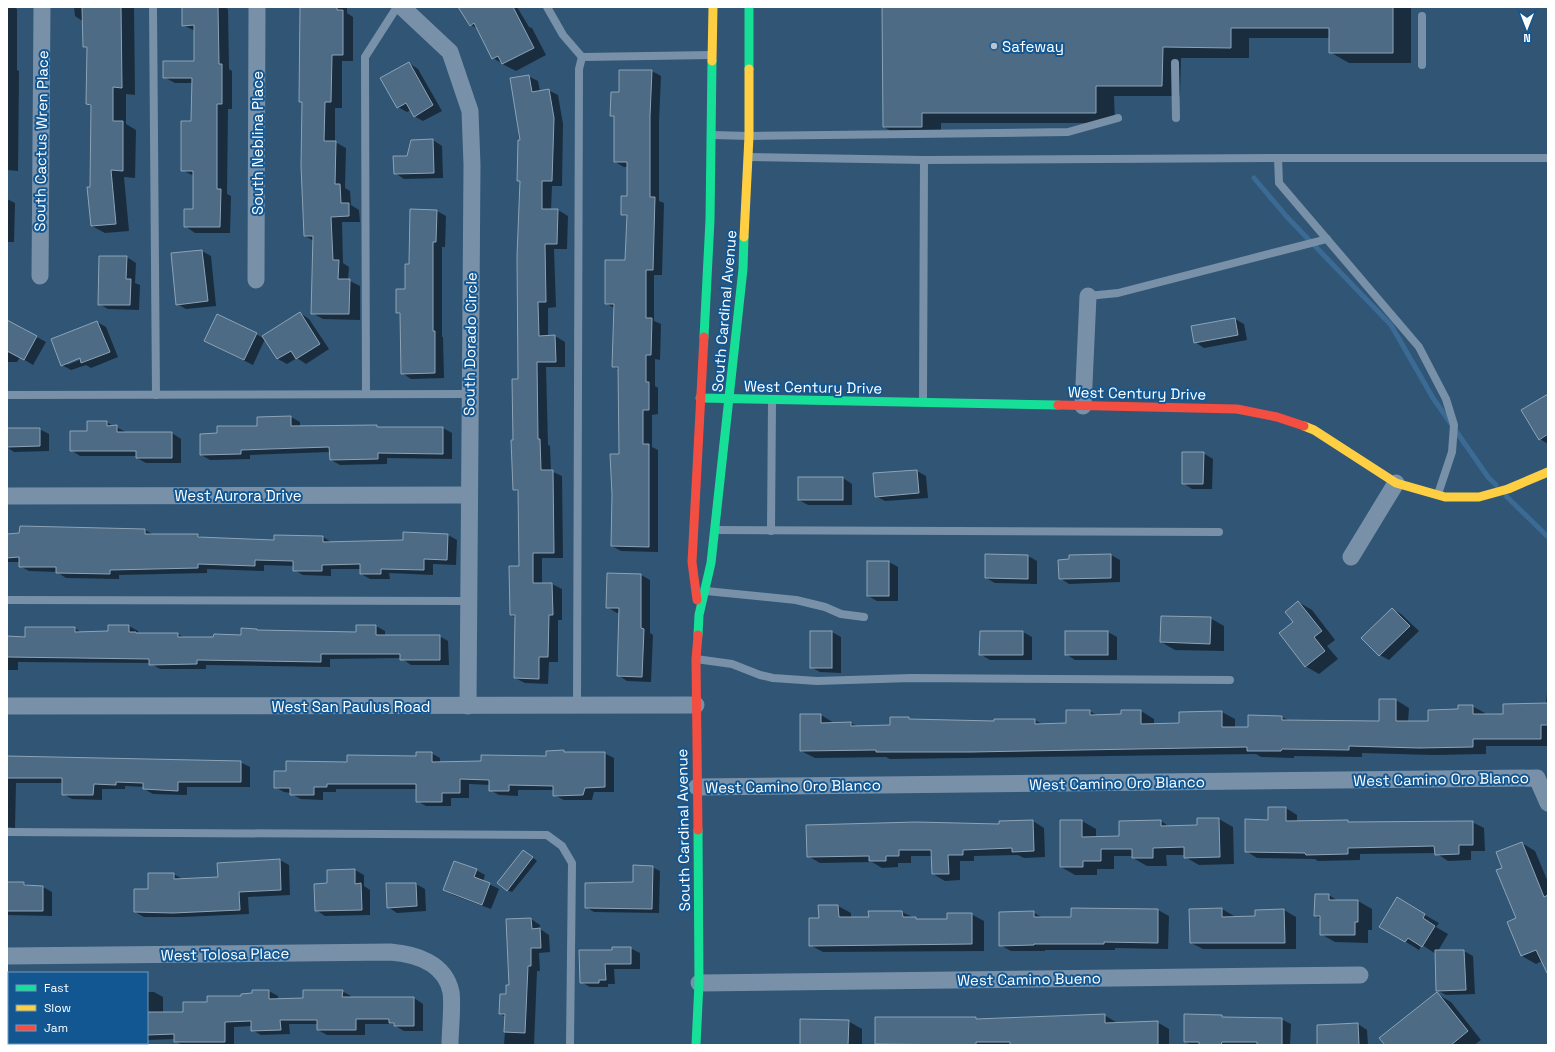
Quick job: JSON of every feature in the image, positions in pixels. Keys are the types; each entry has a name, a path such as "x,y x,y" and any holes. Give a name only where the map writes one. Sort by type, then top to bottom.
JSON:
{"main road":[{"name":"South Cardinal Avenue","path":"699,615 692,562 710,220 713,7"},
{"name":"South Cardinal Avenue","path":"696,1045 699,982 696,659 699,615 711,563 743,269 749,136 749,7"},
{"name":"West Century Drive","path":"700,398 1237,409 1277,417 1314,430 1396,483 1445,497 1479,496 1508,489 1548,472"}],"street":[{"name":"South Cactus Wren Place","path":"40,276 42,7"},
{"name":"South Neblina Place","path":"256,280 257,7"},
{"name":"South Dorado Circle","path":"402,7 450,52 470,111 472,165 468,706"},
{"path":"1083,406 1088,296"},
{"path":"1351,557 1396,483"},
{"name":"West Aurora Drive","path":"7,496 469,494"},
{"name":"West San Paulus Road","path":"7,706 696,705"},
{"name":"West Camino Oro Blanco","path":"697,788 1537,778 1548,803"},
{"name":"West Tolosa Place","path":"7,956 390,952 420,957 433,964 448,984 451,993 450,1045"},
{"name":"West Camino Bueno","path":"699,982 1360,976"}],"lane":[{"path":"153,7 156,395"},
{"path":"366,394 365,57 397,7"},
{"path":"547,7 563,35 582,57"},
{"path":"1422,16 1422,65"},
{"path":"582,57 712,55"},
{"path":"577,706 579,69 582,57"},
{"path":"1175,63 1176,118"},
{"path":"712,135 749,136 1068,132 1118,118"},
{"path":"748,157 924,160 1548,158"},
{"path":"1278,158 1279,183 1419,347 1446,399 1454,425 1452,452 1438,495"},
{"path":"923,403 924,160"},
{"path":"1088,296 1118,293 1327,239"},
{"path":"7,395 470,394"},
{"path":"771,531 772,400"},
{"path":"714,530 1219,532"},
{"path":"704,590 796,600 825,607 841,614 864,617"},
{"path":"7,600 469,601"},
{"path":"696,659 732,664 760,675 773,678 817,680 911,678 1230,680"},
{"path":"7,832 547,835 562,846 572,863 570,1045"}],"building":[{"path":"82,7 121,7 122,88 113,87 113,121 123,121 123,171 111,170 116,224 91,226 87,187 90,187 91,105 86,104 87,47 83,47"},
{"path":"182,7 218,7 219,64 222,64 222,104 217,104 217,189 221,189 220,227 184,227 184,209 193,209 193,171 181,171 181,121 191,121 192,78 163,78 163,61 194,61 194,25 182,26"},
{"path":"300,7 337,7 337,10 343,10 343,55 332,55 331,102 325,102 324,141 336,141 335,184 340,184 341,203 349,203 349,216 331,217 333,260 339,260 338,279 350,279 349,314 311,314 313,236 304,236 301,166 302,102 299,102"},
{"path":"458,7 513,7 534,48 502,64 498,56 492,59 474,23 470,26"},
{"name":"Safeway","path":"882,7 1393,7 1393,53 1329,53 1329,28 1231,28 1231,48 1163,47 1162,86 1096,86 1096,113 922,113 922,127 883,127"},
{"path":"409,62 433,105 414,117 406,103 397,108 380,78"},
{"path":"619,70 652,70 650,116 650,197 655,197 653,270 646,270 646,318 652,318 651,355 646,355 646,382 649,382 649,410 643,410 643,444 649,444 649,547 611,546 612,495 610,454 619,454 618,367 612,367 614,304 605,304 605,260 625,260 627,215 621,215 621,196 627,196 627,162 614,162 614,116 610,116 611,92 619,92"},
{"path":"529,75 532,92 549,89 554,118 552,181 542,181 542,209 558,209 557,244 545,244 546,302 538,302 539,336 555,335 556,362 537,362 538,439 540,439 541,470 553,470 554,553 533,553 533,583 552,583 553,615 549,615 548,657 539,657 539,679 514,678 515,615 510,615 509,566 519,566 518,490 513,490 511,440 513,440 512,379 518,379 517,256 520,181 517,181 518,140 520,140 510,78"},
{"path":"433,139 434,173 394,174 393,156 407,156 411,140"},
{"path":"410,209 437,210 436,242 433,242 433,331 435,331 435,373 401,374 400,313 396,313 396,289 405,289 405,264 409,264"},
{"path":"202,250 208,301 176,305 171,253"},
{"path":"99,256 127,256 126,279 131,279 130,305 98,305"},
{"path":"300,312 320,344 296,359 291,351 277,359 262,336"},
{"path":"217,314 257,333 244,360 204,341"},
{"path":"1235,318 1238,335 1194,343 1191,326"},
{"path":"7,320 37,336 24,360 7,351"},
{"path":"97,321 110,352 81,363 80,358 61,366 51,339"},
{"path":"1548,394 1548,434 1539,440 1521,410"},
{"path":"291,416 291,426 377,425 377,427 443,427 443,454 378,453 378,459 330,460 329,447 241,450 241,454 200,455 200,434 217,433 217,426 257,426 257,417"},
{"path":"87,421 107,421 107,426 117,425 117,432 172,432 172,458 136,458 136,451 70,451 70,431 87,431"},
{"path":"7,428 40,428 40,446 7,447"},
{"path":"1182,452 1204,452 1203,484 1182,484"},
{"path":"917,470 919,493 875,497 873,473"},
{"path":"798,477 843,477 843,500 798,500"},
{"path":"20,526 145,529 145,534 198,534 198,537 274,540 274,535 323,536 323,542 403,540 403,532 448,534 447,560 424,559 424,570 381,569 381,574 360,574 360,564 322,565 322,571 293,571 293,561 255,560 255,566 198,564 198,568 110,570 110,574 56,573 56,567 19,567 19,557 7,558 7,534 19,533"},
{"path":"985,554 1028,555 1028,579 985,578"},
{"path":"1111,554 1111,578 1059,579 1058,560 1069,559 1069,555"},
{"path":"867,561 889,561 889,596 867,596"},
{"path":"607,573 641,574 641,628 644,629 642,677 617,676 619,608 606,608"},
{"path":"1298,601 1322,631 1314,637 1325,651 1305,667 1279,633 1293,622 1285,612"},
{"path":"1392,608 1410,626 1379,656 1361,638"},
{"path":"1161,616 1211,617 1210,644 1160,642"},
{"path":"108,625 129,625 129,632 136,633 178,633 178,637 213,637 214,634 241,635 241,628 257,630 356,632 356,625 376,625 376,635 440,635 440,660 400,660 400,654 321,654 321,662 197,660 197,664 149,665 149,659 7,657 7,636 25,637 25,627 75,627 75,632 108,631"},
{"path":"810,631 832,631 832,668 810,668"},
{"path":"980,631 1023,631 1023,655 979,655"},
{"path":"1065,631 1108,631 1108,655 1065,655"},
{"path":"1379,699 1396,699 1396,721 1428,721 1428,710 1458,709 1458,705 1473,705 1473,714 1503,714 1503,704 1548,703 1548,725 1541,725 1541,739 1473,739 1473,747 1419,748 1349,746 1349,750 1282,749 1281,751 1247,751 1247,747 971,752 876,752 876,750 800,751 800,714 821,714 821,723 851,722 851,726 890,725 890,717 909,717 909,719 994,721 994,719 1035,719 1035,724 1066,723 1066,710 1090,710 1090,715 1121,714 1121,710 1141,710 1141,724 1179,723 1179,712 1222,711 1222,727 1248,727 1248,715 1282,716 1282,720 1379,721"},
{"path":"564,750 564,752 605,752 605,787 585,788 583,795 553,796 553,786 509,785 509,791 489,791 489,780 460,779 460,793 442,793 442,802 416,802 416,784 327,784 327,787 314,787 314,795 290,795 290,788 274,788 274,771 286,771 286,761 347,762 347,755 416,756 416,752 432,752 432,762 481,761 481,755 546,756 546,751"},
{"path":"7,756 241,761 241,782 178,782 178,791 143,789 143,783 116,782 116,785 94,784 93,795 62,795 62,778 7,778"},
{"path":"1268,807 1286,807 1286,821 1473,821 1473,845 1459,845 1459,854 1435,855 1434,846 1348,848 1348,854 1306,855 1305,853 1245,852 1245,819 1268,820"},
{"path":"1197,818 1219,818 1220,857 1184,858 1184,847 1153,848 1153,858 1132,858 1132,849 1101,849 1101,861 1083,861 1083,867 1060,867 1060,820 1082,820 1082,837 1119,836 1119,821 1161,820 1161,826 1197,825"},
{"path":"1033,820 1034,851 1012,852 1012,848 963,850 963,855 948,855 949,874 932,874 931,850 899,850 899,856 886,856 886,861 869,861 869,856 807,857 806,825 916,822 999,824 999,821"},
{"path":"1522,842 1544,897 1548,895 1548,975 1536,950 1521,956 1507,922 1516,918 1496,870 1502,868 1496,852"},
{"path":"523,850 533,857 507,891 497,883"},
{"path":"280,859 281,890 239,892 240,910 173,913 134,912 134,889 148,889 148,873 174,873 174,879 218,877 217,863"},
{"path":"454,861 477,869 474,877 490,883 482,905 443,890"},
{"path":"633,865 653,866 652,909 585,908 585,883 633,882"},
{"path":"355,869 355,884 361,883 362,910 315,911 314,884 327,883 327,870"},
{"path":"7,882 24,882 24,885 43,886 43,911 7,911"},
{"path":"386,883 416,883 417,906 387,908"},
{"path":"1315,894 1329,894 1329,900 1358,900 1358,922 1355,922 1355,935 1320,935 1320,916 1314,916"},
{"path":"1397,897 1425,914 1423,918 1435,926 1422,947 1408,938 1405,942 1379,927"},
{"path":"818,905 838,905 839,917 869,917 868,911 902,911 903,917 916,917 916,919 947,919 947,913 972,913 972,944 809,946 809,918 819,918"},
{"path":"1071,908 1158,909 1158,943 1104,942 1104,944 1034,944 999,946 999,912 1034,911 1034,917 1071,917"},
{"path":"1222,908 1222,917 1255,916 1255,910 1284,909 1285,943 1190,943 1189,909"},
{"path":"531,918 532,929 540,928 541,948 531,948 531,966 528,966 525,1033 504,1032 505,1014 499,1014 500,994 506,994 506,985 509,985 506,919"},
{"path":"612,947 631,947 631,964 605,964 606,980 599,980 599,983 580,983 579,950 612,950"},
{"path":"1435,950 1464,950 1466,990 1436,991"},
{"path":"252,990 269,990 269,999 303,998 303,990 343,990 342,997 414,997 414,1026 394,1026 394,1023 389,1023 389,1019 356,1019 356,1030 317,1030 317,1020 280,1020 281,1030 251,1031 251,1021 225,1022 225,1042 174,1042 174,1034 148,1035 148,1012 183,1012 183,1002 207,1002 207,996 241,996 241,994 252,993"},
{"path":"1437,992 1468,1031 1451,1045 1385,1045 1379,1038"},
{"path":"1105,1014 1105,1023 1158,1021 1158,1045 1010,1045 1010,1042 976,1042 976,1045 875,1044 875,1017 976,1017 976,1019"},
{"path":"1184,1014 1222,1015 1222,1017 1282,1018 1282,1045 1257,1045 1257,1042 1222,1042 1221,1045 1199,1045 1199,1042 1184,1042"},
{"path":"800,1019 849,1020 848,1045 800,1045"},
{"path":"1358,1023 1359,1045 1317,1045 1317,1025"}],"waterway":[{"path":"1254,178 1287,217 1391,325 1433,398 1488,477 1496,485"},
{"path":"1506,496 1548,537"}],"traffic: fast":[{"path":"749,7 749,69"},
{"path":"704,337 710,220 712,61"},
{"path":"698,635 699,615 711,563 743,269 744,237"},
{"path":"700,398 1058,405"},
{"path":"696,1045 699,983 698,830"}],"traffic: slow":[{"path":"712,61 713,7"},
{"path":"744,237 749,136 749,69"},
{"path":"1304,426 1314,430 1396,483 1445,497 1479,497 1508,489 1548,472"}],"traffic: jam":[{"path":"697,600 692,562 704,337"},
{"path":"1058,405 1237,409 1277,417 1304,426"},
{"path":"698,635 696,659 698,830"}],"place":[{"name":"Safeway","path":"994,46"}]}
